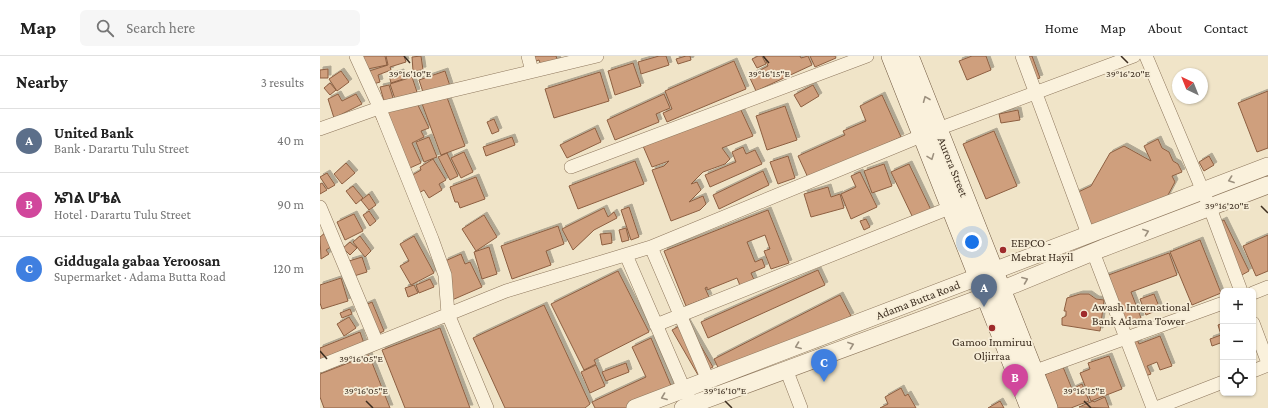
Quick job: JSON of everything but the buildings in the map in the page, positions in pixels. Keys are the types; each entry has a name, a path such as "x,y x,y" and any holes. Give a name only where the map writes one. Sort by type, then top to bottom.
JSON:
{"main road":[{"name":"Aurora Street","path":"891,56 930,132 991,282 1026,374"},
{"name":"Aurora Street","path":"909,56 930,132"},
{"path":"1026,374 1030,408"},
{"path":"1026,374 1048,408"}],"street":[{"path":"356,56 379,108 445,275 448,314 488,408"},
{"path":"528,56 532,71"},
{"path":"320,129 379,108 597,56"},
{"path":"571,167 866,56"},
{"path":"1022,56 1088,234"},
{"path":"320,366 506,291 651,247 930,132 1134,56"},
{"path":"1146,56 1201,190 1210,208 1240,288"},
{"name":"Adama Butta Road","path":"691,407 786,369 991,282 1088,234 1201,190 1268,166"},
{"name":"Adama Butta Road","path":"635,408 708,380 991,282 1093,252 1268,185"},
{"path":"656,325 959,204"},
{"path":"320,207 376,343"},
{"path":"651,247 708,380"},
{"path":"1093,252 1153,408"},
{"path":"626,255 691,407"},
{"path":"1256,292 1268,287"},
{"path":"1026,374 1220,304"},
{"path":"1256,332 1268,364 1256,370"},
{"path":"786,369 801,408"},
{"path":"1156,408 1220,383"}],"place":[{"name":"EEPCO - Mebrat Hayil","path":"1003,250"},
{"name":"United Bank","path":"984,307"},
{"name":"Awash International Bank Adama Tower","path":"1084,314"},
{"name":"Gamoo Immiruu Oljirraa","path":"992,328"},
{"name":"Giddugala gabaa Yeroosan","path":"824,382"},
{"name":"ኤግል ሆቴል","path":"1015,397"}]}
